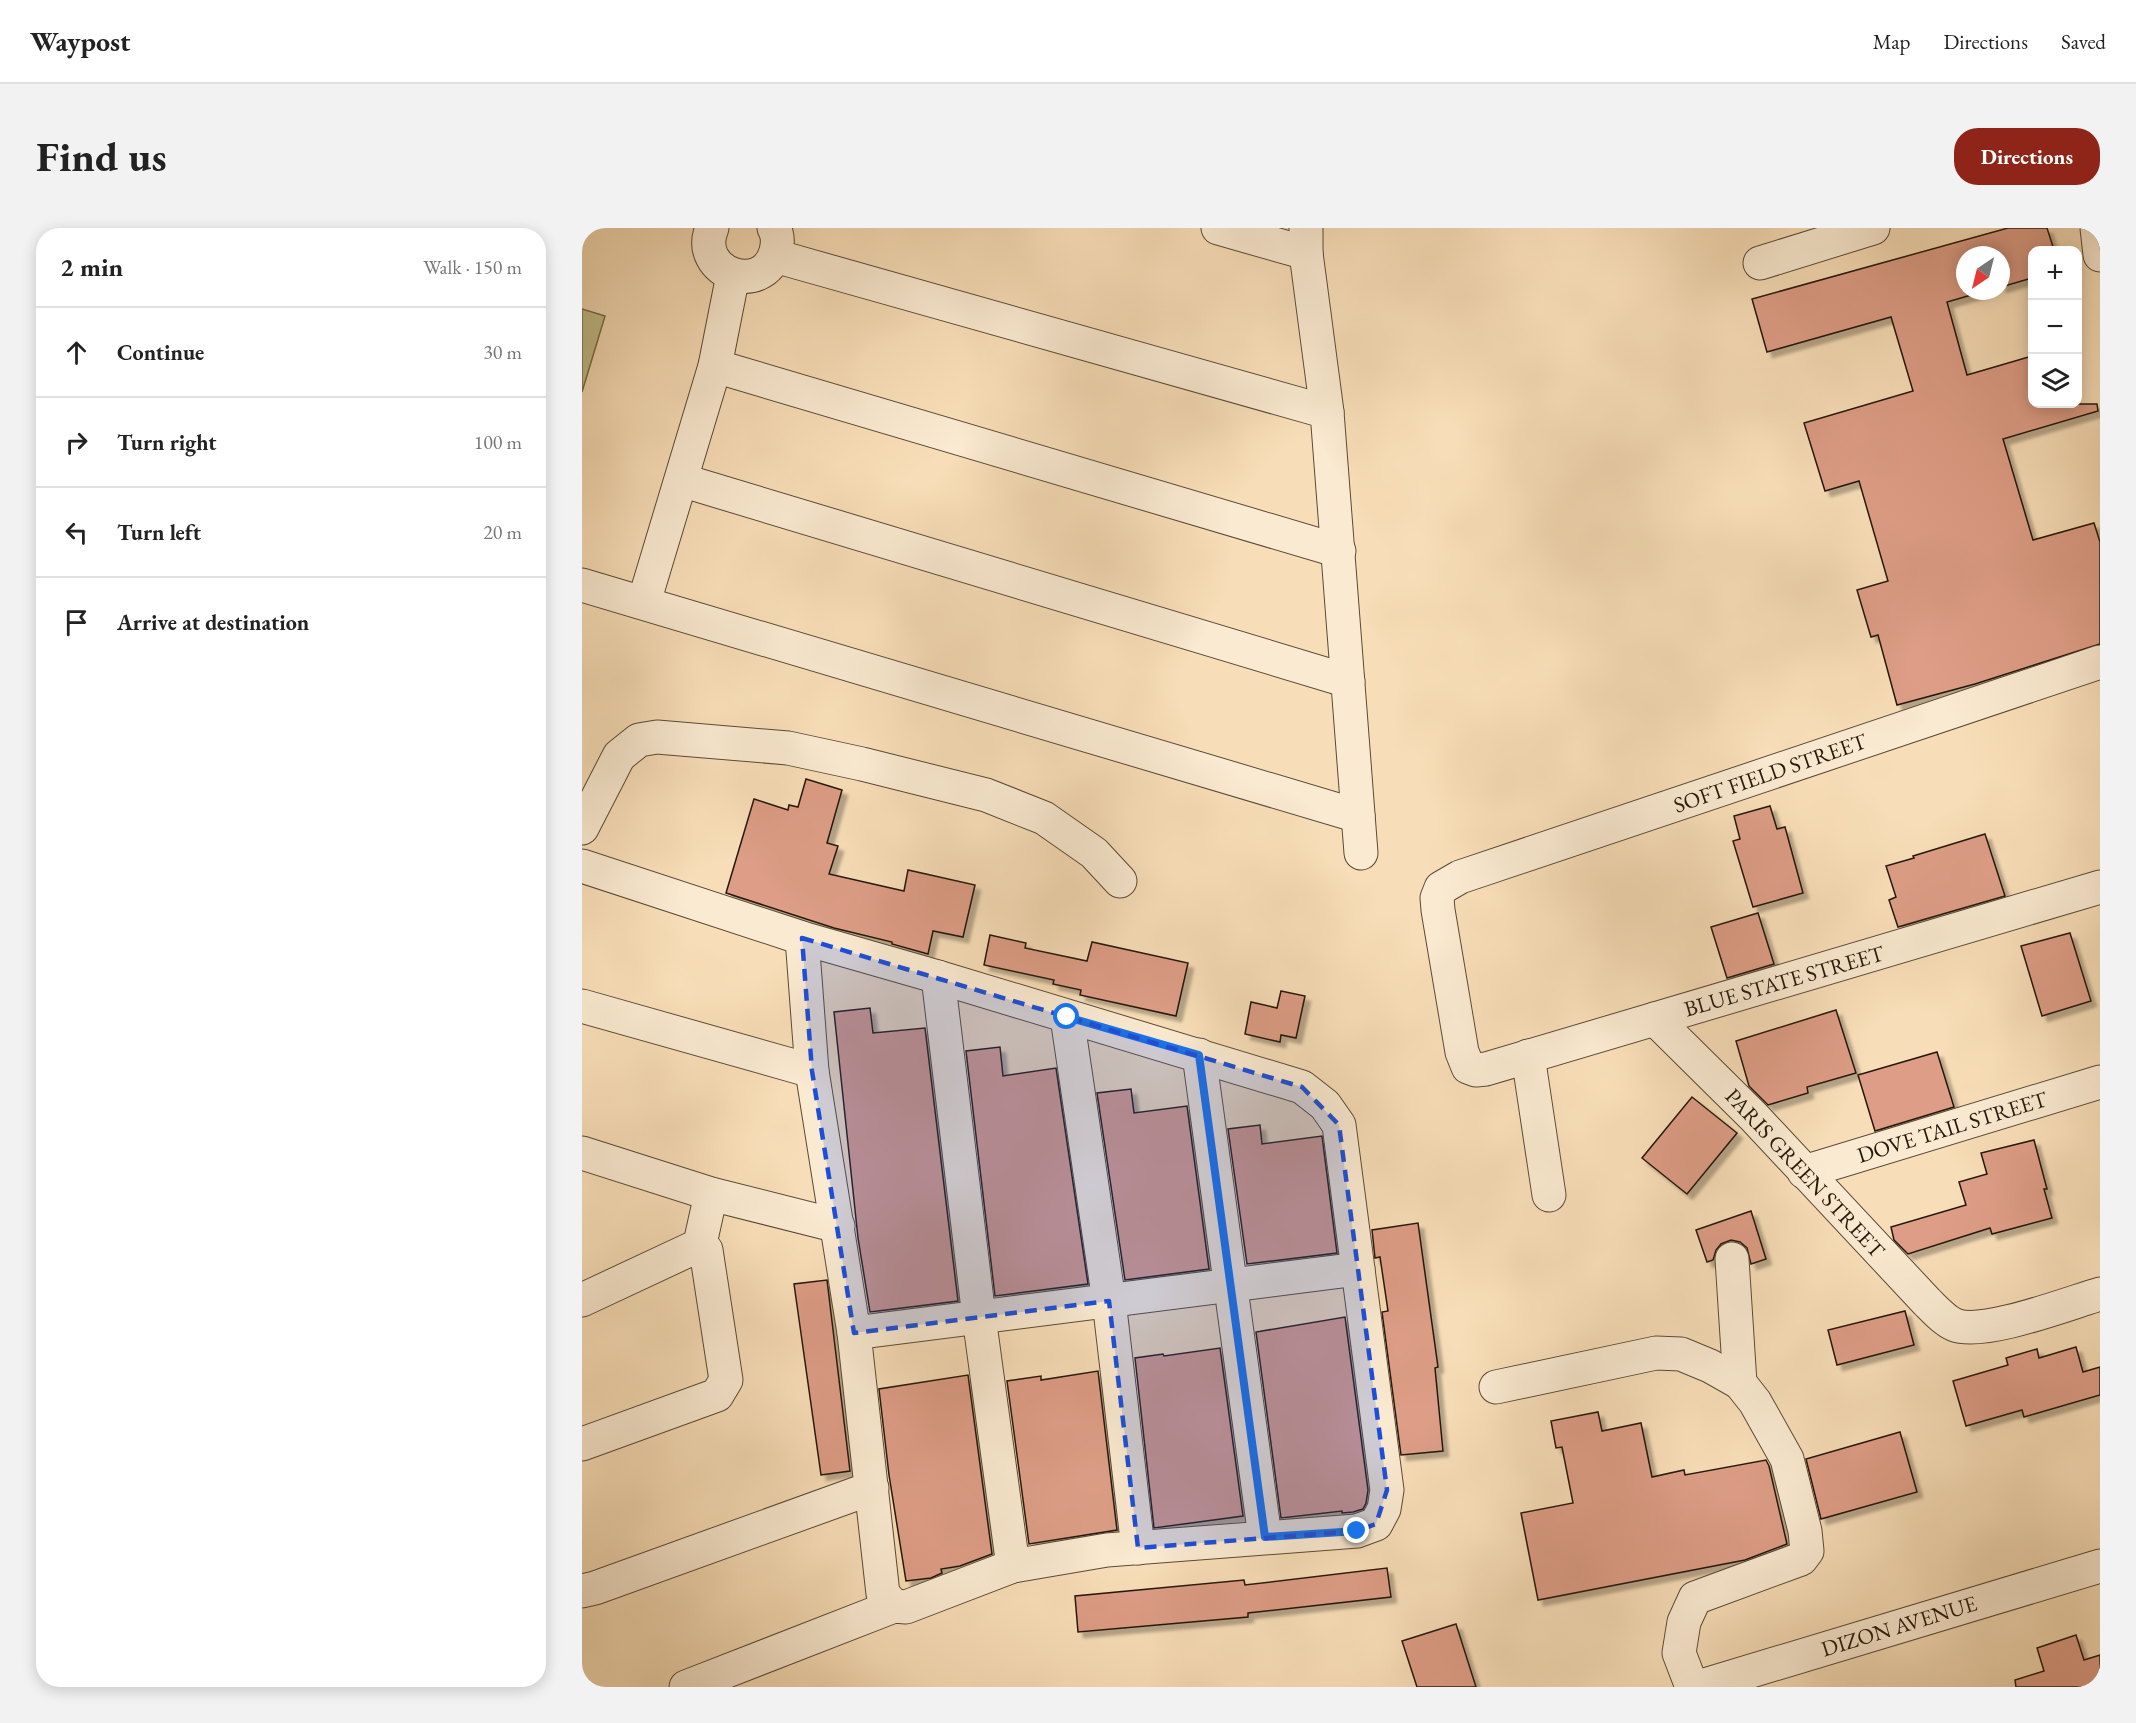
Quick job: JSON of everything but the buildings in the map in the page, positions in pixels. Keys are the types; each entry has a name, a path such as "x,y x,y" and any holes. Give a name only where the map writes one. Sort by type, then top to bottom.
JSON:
{"street":[{"path":"1218,228 1306,240 1327,412 1361,853"},
{"path":"1760,263 1873,228"},
{"path":"2097,228 2100,255"},
{"path":"704,230 713,259 722,269 733,275 746,277 758,274 768,267 775,242 1327,412"},
{"path":"644,602 715,366 733,275"},
{"path":"715,366 1339,551"},
{"path":"681,480 1348,681"},
{"path":"582,585 1358,816"},
{"name":"SOFT FIELD STREET","path":"1468,1067 1462,1052 1437,910 1437,898 1441,888 1460,877 2100,662"},
{"path":"582,828 619,756 639,740 657,737 788,748 986,795 1044,818 1094,853 1120,881"},
{"path":"582,866 801,938 1302,1087 1324,1105 1339,1125 1388,1490 1384,1509 1376,1524 1357,1531 1107,1550 1013,1566 906,1607 894,1606 686,1687"},
{"name":"BLUE STATE STREET","path":"1468,1067 1476,1070 1486,1069 2100,887"},
{"path":"801,938 812,1071 854,1333 883,1594 894,1606"},
{"path":"938,977 979,1317 1013,1566"},
{"path":"582,1006 812,1071"},
{"path":"1067,1017 1109,1300 1138,1548"},
{"name":"PARIS GREEN STREET","path":"1655,1019 1754,1117 1926,1302 1956,1326 1976,1327 1998,1324 2100,1294"},
{"path":"1199,1055 1265,1537"},
{"path":"1528,1056 1549,1194"},
{"name":"DOVE TAIL STREET","path":"1804,1172 2100,1082"},
{"path":"582,1153 711,1194 838,1226"},
{"path":"699,1248 711,1194"},
{"path":"582,1300 691,1249 706,1250 726,1380 717,1395 582,1444"},
{"path":"1732,1259 1740,1383"},
{"path":"854,1333 1358,1269"},
{"path":"1496,1387 1656,1353 1681,1354 1710,1366 1740,1383 1755,1402 1787,1459 1805,1531 1807,1551 1801,1559 1695,1598 1684,1622 1679,1653 1692,1687"},
{"path":"582,1591 872,1488"},
{"name":"DIZON AVENUE","path":"1698,1687 2100,1566"}],"highlighted area":[{"path":"802,938 1302,1087 1339,1125 1387,1490 1376,1524 1357,1531 1138,1548 1109,1301 854,1333 812,1071"}],"shaded area":[{"path":"582,309 605,316 582,392"}],"route":[{"path":"1067,1017 1199,1055 1265,1537 1357,1531"}]}
